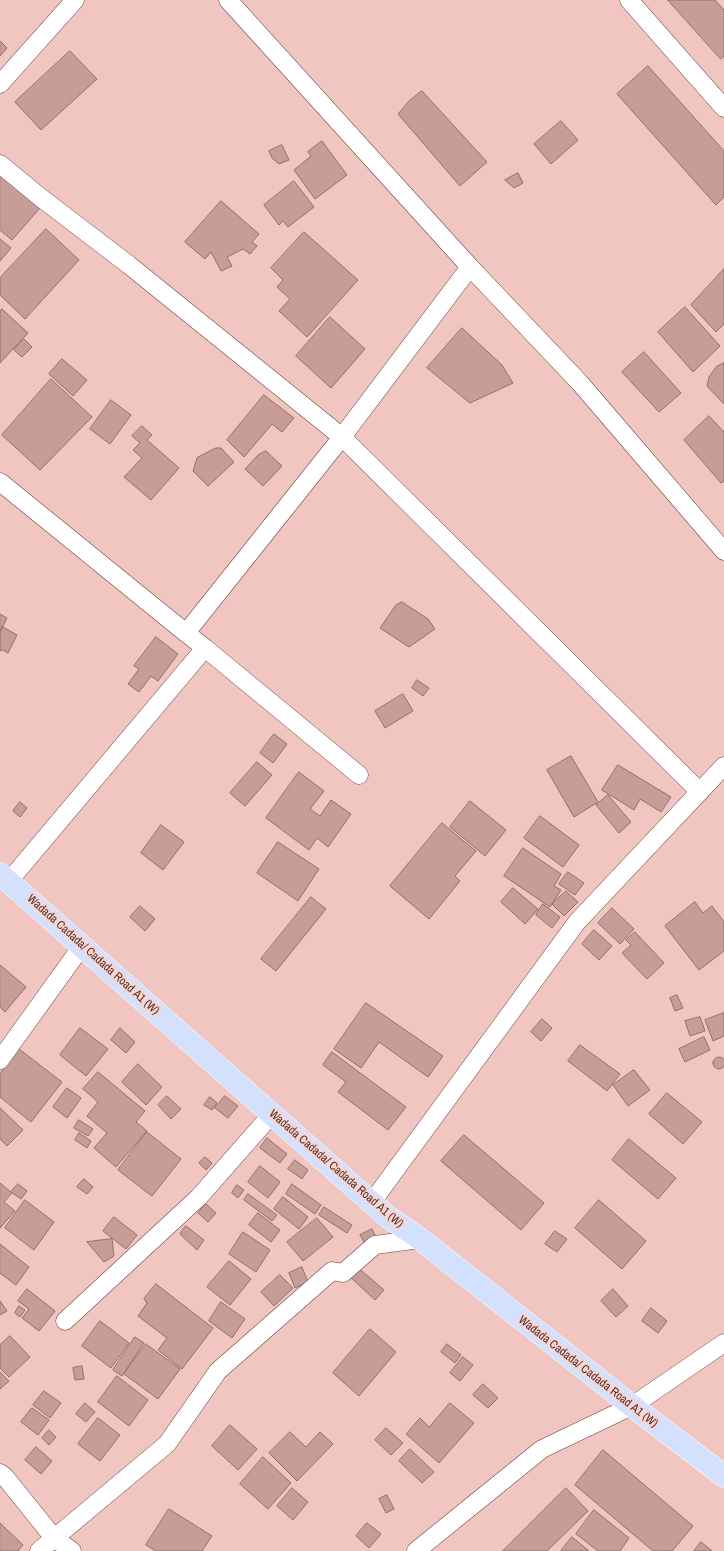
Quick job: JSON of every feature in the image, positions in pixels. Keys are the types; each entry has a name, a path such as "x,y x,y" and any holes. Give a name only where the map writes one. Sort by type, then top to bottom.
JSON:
{"main road":[{"name":"Wadada Cadada/ Cadada Road A1 (W)","path":"5,878 388,1217 420,1239 632,1406 724,1476"}],"street":[{"path":"0,84 75,0"},
{"path":"228,0 470,267 580,383 724,551"},
{"path":"629,0 724,108"},
{"path":"0,164 40,198 129,266 342,437 700,792"},
{"path":"186,632 342,437 470,267"},
{"path":"0,482 186,632 359,775"},
{"path":"5,878 205,648"},
{"path":"372,1202 577,922 724,766"},
{"path":"0,1060 82,946"},
{"path":"65,1321 199,1197 272,1114"},
{"path":"39,1551 167,1444 218,1371 332,1271 343,1273 375,1246 420,1239"},
{"path":"416,1551 542,1449 632,1406 724,1343"},
{"path":"0,1473 5,1477 54,1538 72,1551"}],"building":[{"path":"668,0 715,0 724,10 724,56 721,59"},
{"path":"0,41 7,48 0,56"},
{"path":"70,51 97,79 41,130 15,102"},
{"path":"648,66 724,151 724,197 716,205 617,94"},
{"path":"422,91 487,162 460,186 398,114 409,101"},
{"path":"561,121 578,140 551,164 534,144"},
{"path":"322,141 347,175 315,199 294,170 311,156 308,152"},
{"path":"282,145 289,160 279,164 272,158 269,151"},
{"path":"518,173 523,183 514,188 505,180"},
{"path":"0,174 40,208 12,240 0,230"},
{"path":"294,181 314,207 288,227 283,221 279,225 264,205"},
{"path":"221,201 259,234 252,242 257,246 250,254 243,249 227,257 232,266 221,271 211,252 205,259 185,242"},
{"path":"46,229 79,260 25,319 0,295 0,278"},
{"path":"304,232 358,280 307,337 279,311 290,299 277,287 283,280 271,268"},
{"path":"0,239 11,248 0,261"},
{"path":"724,269 724,324 716,332 691,305"},
{"path":"685,307 720,346 693,372 658,332"},
{"path":"2,309 28,333 0,363 0,312"},
{"path":"330,317 365,349 331,388 296,356"},
{"path":"462,328 502,365 513,383 470,403 427,368"},
{"path":"24,339 32,347 22,357 14,350"},
{"path":"644,352 681,393 659,412 622,372"},
{"path":"62,359 87,380 73,396 49,374"},
{"path":"724,363 724,404 707,386 709,377 716,367"},
{"path":"51,379 92,417 40,470 2,435"},
{"path":"264,395 294,418 282,432 272,424 244,457 227,440"},
{"path":"111,400 131,415 110,444 90,429"},
{"path":"709,416 724,432 724,481 721,483 684,440"},
{"path":"142,426 152,435 147,440 179,468 151,500 124,477 142,458 133,450 140,443 132,436"},
{"path":"216,448 221,448 234,462 208,486 193,471 197,458"},
{"path":"266,451 282,466 263,486 245,469 258,455"},
{"path":"402,602 428,619 435,629 409,647 380,628 396,605"},
{"path":"0,614 7,618 0,632"},
{"path":"3,627 17,635 8,653 3,650 0,651 0,632"},
{"path":"156,637 178,654 158,681 151,676 139,692 128,684 139,669 134,666"},
{"path":"417,680 429,688 423,696 412,688"},
{"path":"403,694 413,711 385,728 375,711"},
{"path":"274,734 287,744 273,763 260,753"},
{"path":"571,756 598,802 574,817 547,770"},
{"path":"257,762 272,775 245,806 230,793"},
{"path":"618,765 671,797 661,812 640,799 634,810 602,790"},
{"path":"299,772 324,791 310,809 320,816 331,800 351,814 328,847 317,838 309,850 266,818"},
{"path":"608,795 631,822 619,833 596,805"},
{"path":"470,801 506,830 485,856 450,827"},
{"path":"20,802 27,808 20,817 13,811"},
{"path":"540,816 579,845 563,867 524,838"},
{"path":"442,823 476,851 455,876 460,881 429,919 390,886"},
{"path":"161,825 184,842 163,870 141,853"},
{"path":"278,842 319,869 298,901 257,873"},
{"path":"523,848 561,874 554,886 561,890 550,907 504,876"},
{"path":"568,872 584,883 575,895 559,884"},
{"path":"513,888 538,909 525,924 501,902"},
{"path":"566,891 578,902 564,916 552,904"},
{"path":"311,897 326,909 276,971 261,959"},
{"path":"695,902 703,913 712,906 724,922 724,951 699,970 665,926"},
{"path":"543,904 560,917 552,928 536,915"},
{"path":"140,906 155,919 145,931 130,917"},
{"path":"612,908 634,929 620,944 598,923"},
{"path":"594,930 612,946 599,960 582,944"},
{"path":"635,932 664,963 647,979 622,953 631,945 626,940"},
{"path":"0,965 26,987 5,1012 0,1007"},
{"path":"677,995 683,1008 675,1011 670,998"},
{"path":"366,1003 443,1056 428,1077 379,1042 361,1068 334,1049"},
{"path":"724,1013 724,1036 713,1041 705,1020"},
{"path":"700,1017 705,1031 690,1036 685,1021"},
{"path":"542,1019 552,1028 541,1041 531,1032"},
{"path":"80,1028 108,1049 86,1076 60,1055"},
{"path":"120,1028 135,1042 126,1053 111,1040"},
{"path":"704,1037 710,1050 685,1062 679,1049"},
{"path":"580,1045 620,1074 607,1091 568,1061"},
{"path":"19,1049 62,1082 31,1122 0,1097 0,1074"},
{"path":"332,1052 406,1107 388,1130 338,1092 346,1082 323,1065"},
{"path":"719,1057 723,1059 725,1063 723,1067 719,1069 715,1067 713,1063 715,1059"},
{"path":"138,1064 162,1087 146,1105 122,1082"},
{"path":"634,1070 650,1090 628,1106 613,1085"},
{"path":"98,1072 145,1111 136,1122 147,1131 116,1167 94,1148 107,1133 87,1116 98,1102 83,1089"},
{"path":"67,1088 81,1098 67,1118 53,1107"},
{"path":"667,1093 702,1122 683,1144 649,1114"},
{"path":"167,1096 181,1109 171,1119 158,1105"},
{"path":"225,1096 238,1106 228,1118 215,1108"},
{"path":"210,1097 217,1103 212,1110 204,1105"},
{"path":"0,1108 23,1130 7,1146 0,1139"},
{"path":"79,1120 93,1129 88,1136 74,1128"},
{"path":"147,1132 181,1159 152,1196 118,1170"},
{"path":"79,1133 91,1141 87,1148 75,1140"},
{"path":"464,1135 544,1203 521,1230 441,1161"},
{"path":"267,1138 287,1154 280,1163 260,1148"},
{"path":"629,1139 676,1178 658,1199 612,1160"},
{"path":"205,1157 212,1163 206,1170 199,1163"},
{"path":"295,1160 308,1170 302,1179 288,1169"},
{"path":"260,1166 280,1182 268,1198 248,1182"},
{"path":"84,1179 93,1187 87,1194 77,1187"},
{"path":"0,1183 12,1193 4,1202 15,1211 0,1228"},
{"path":"18,1184 27,1191 21,1199 11,1192"},
{"path":"292,1184 321,1205 315,1214 286,1194"},
{"path":"237,1185 244,1190 238,1198 232,1193"},
{"path":"248,1194 277,1215 272,1221 244,1200"},
{"path":"283,1197 308,1217 299,1229 274,1209"},
{"path":"25,1200 54,1222 34,1250 5,1228"},
{"path":"599,1200 646,1241 622,1269 575,1228"},
{"path":"206,1204 216,1213 208,1222 198,1213"},
{"path":"324,1207 352,1225 347,1233 319,1215"},
{"path":"258,1213 280,1230 271,1242 249,1225"},
{"path":"114,1217 137,1235 126,1249 103,1231"},
{"path":"317,1218 333,1237 303,1261 287,1242"},
{"path":"186,1226 204,1240 197,1250 180,1234"},
{"path":"372,1229 376,1237 364,1242 360,1235"},
{"path":"555,1231 567,1239 557,1252 545,1244"},
{"path":"243,1232 270,1250 256,1272 229,1254"},
{"path":"112,1239 114,1256 104,1262 87,1242"},
{"path":"0,1244 29,1267 16,1285 0,1273"},
{"path":"229,1261 251,1279 230,1305 207,1287"},
{"path":"355,1265 384,1290 375,1300 347,1274"},
{"path":"302,1267 308,1282 295,1288 289,1273"},
{"path":"280,1275 293,1288 274,1306 261,1292"},
{"path":"156,1284 213,1328 182,1369 158,1350 167,1338 138,1316 147,1303 144,1299"},
{"path":"27,1289 55,1311 39,1331 22,1318 29,1309 18,1301"},
{"path":"613,1289 628,1306 616,1317 601,1301"},
{"path":"0,1301 7,1311 0,1315"},
{"path":"221,1302 245,1319 232,1338 209,1321"},
{"path":"19,1306 25,1310 20,1317 15,1313"},
{"path":"651,1308 667,1321 658,1333 642,1321"},
{"path":"100,1321 129,1343 111,1368 82,1346"},
{"path":"370,1329 396,1352 359,1396 333,1373"},
{"path":"10,1336 30,1357 9,1377 0,1368 0,1345"},
{"path":"135,1337 144,1343 122,1376 113,1370"},
{"path":"146,1344 180,1369 158,1399 124,1374"},
{"path":"447,1344 461,1355 455,1363 441,1352"},
{"path":"463,1357 473,1365 460,1381 450,1373"},
{"path":"82,1366 84,1379 75,1380 73,1368"},
{"path":"0,1372 9,1381 0,1389"},
{"path":"117,1376 148,1400 129,1426 98,1402"},
{"path":"483,1384 498,1398 488,1408 473,1395"},
{"path":"44,1391 61,1403 50,1418 33,1405"},
{"path":"85,1403 95,1412 86,1422 76,1414"},
{"path":"450,1403 474,1423 439,1463 406,1434 420,1418 429,1427"},
{"path":"32,1408 49,1420 38,1435 21,1422"},
{"path":"98,1418 120,1435 100,1461 78,1444"},
{"path":"230,1425 257,1449 238,1470 212,1446"},
{"path":"386,1428 403,1443 391,1455 375,1440"},
{"path":"49,1430 56,1437 49,1445 42,1438"},
{"path":"290,1432 306,1447 320,1432 333,1444 297,1481 269,1453"},
{"path":"36,1447 52,1461 41,1474 25,1460"},
{"path":"410,1449 434,1472 422,1483 399,1461"},
{"path":"603,1450 693,1526 672,1551 653,1551 575,1485"},
{"path":"263,1457 291,1483 268,1509 240,1484"},
{"path":"292,1488 308,1502 293,1520 277,1506"},
{"path":"566,1488 588,1511 547,1551 503,1551"},
{"path":"387,1495 394,1509 386,1513 379,1499"},
{"path":"169,1509 212,1536 202,1551 156,1551 146,1545"},
{"path":"594,1510 629,1538 620,1551 598,1551 576,1534"},
{"path":"0,1523 23,1545 18,1551 0,1551"},
{"path":"367,1523 381,1534 369,1548 356,1536"},
{"path":"572,1537 589,1551 561,1551"},
{"path":"701,1542 712,1551 694,1551"}]}
